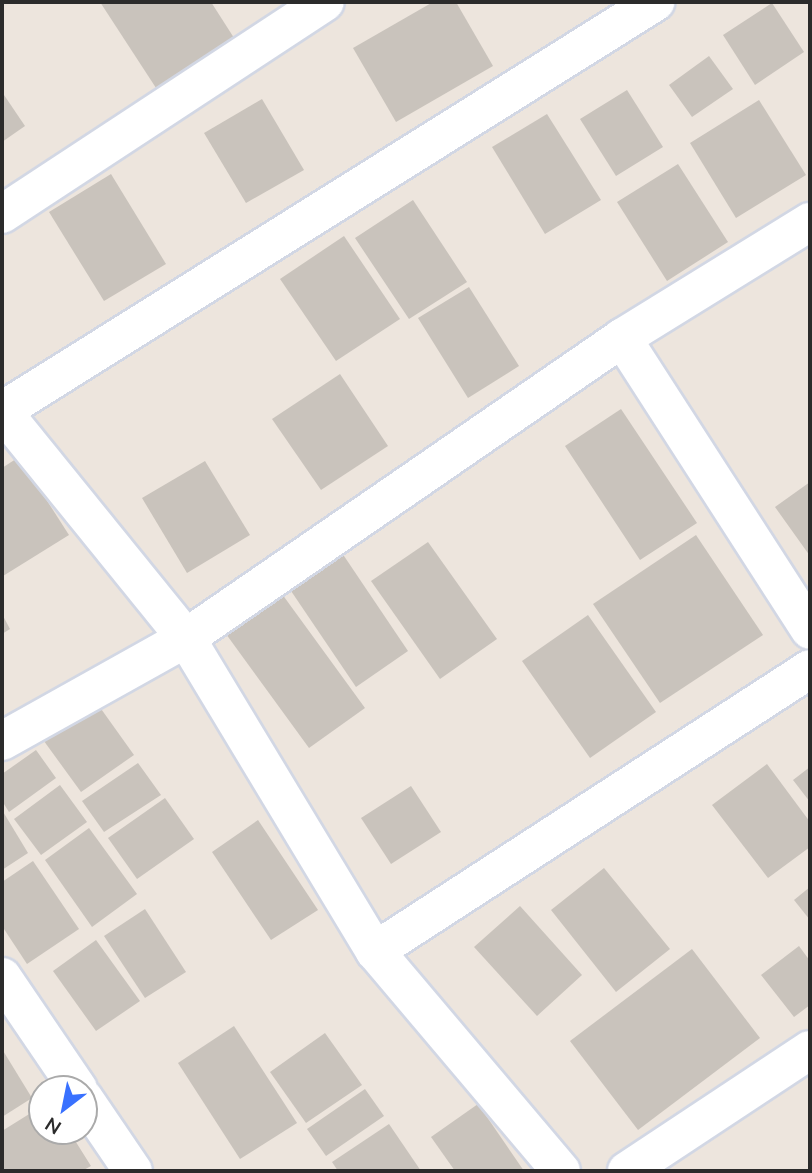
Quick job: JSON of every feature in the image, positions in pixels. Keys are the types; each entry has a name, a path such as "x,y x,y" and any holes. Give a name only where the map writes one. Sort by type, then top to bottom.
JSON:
{"street":[{"path":"2,214 325,2"},
{"path":"561,1171 375,951 186,638 2,411 655,2"},
{"path":"2,741 186,638 622,338 810,222"},
{"path":"622,338 810,630"},
{"path":"375,951 810,669"},
{"path":"2,977 68,1075"},
{"path":"627,1171 810,1050"},
{"path":"98,1120 133,1171"}],"building":[{"path":"100,2 211,2 236,41 158,91"},
{"path":"433,2 456,2 493,66 396,122 353,48"},
{"path":"772,3 804,52 755,85 723,35"},
{"path":"709,56 733,89 692,117 669,85"},
{"path":"627,90 663,147 616,176 580,119"},
{"path":"2,92 25,126 2,142"},
{"path":"262,99 304,170 246,203 204,133"},
{"path":"759,100 806,175 736,218 690,143"},
{"path":"547,114 601,200 545,234 492,147"},
{"path":"678,164 728,242 667,281 617,202"},
{"path":"111,174 166,264 104,301 49,212"},
{"path":"413,200 467,282 409,319 355,238"},
{"path":"344,236 400,319 336,361 280,279"},
{"path":"469,287 519,366 468,398 418,318"},
{"path":"340,374 388,446 321,490 272,419"},
{"path":"621,409 697,523 640,560 565,446"},
{"path":"19,457 69,535 3,576 2,468"},
{"path":"205,461 250,535 187,573 142,498"},
{"path":"810,482 810,556 775,507"},
{"path":"696,535 763,635 660,703 593,604"},
{"path":"428,542 497,639 440,679 371,581"},
{"path":"342,553 408,651 356,687 289,588"},
{"path":"282,594 365,708 309,748 226,634"},
{"path":"2,614 10,629 2,634"},
{"path":"588,615 656,712 590,758 522,661"},
{"path":"94,699 134,755 81,792 41,737"},
{"path":"36,750 56,778 9,812 2,801 2,774"},
{"path":"138,763 161,795 104,832 82,801"},
{"path":"767,764 810,822 810,847 768,878 712,805"},
{"path":"810,767 810,802 793,780"},
{"path":"60,785 87,822 41,855 14,819"},
{"path":"411,786 441,832 391,864 361,818"},
{"path":"165,798 194,839 137,879 108,838"},
{"path":"2,810 28,853 2,870"},
{"path":"258,820 318,910 271,940 212,852"},
{"path":"89,828 137,894 92,927 45,860"},
{"path":"33,861 79,929 27,964 2,926 2,882"},
{"path":"604,868 670,949 616,992 551,910"},
{"path":"810,887 810,920 794,900"},
{"path":"520,906 582,975 537,1016 474,947"},
{"path":"145,909 186,972 145,998 104,936"},
{"path":"96,940 140,1001 96,1031 53,971"},
{"path":"799,946 810,961 810,1005 794,1017 761,975"},
{"path":"692,949 760,1038 638,1130 570,1041"},
{"path":"234,1026 297,1123 240,1159 178,1063"},
{"path":"325,1033 362,1085 306,1123 270,1072"},
{"path":"2,1049 28,1091 28,1101 2,1117"},
{"path":"365,1089 384,1116 326,1156 307,1129"},
{"path":"478,1104 524,1171 455,1171 431,1137"},
{"path":"28,1115 28,1145 78,1145 91,1166 82,1171 2,1171 2,1131"},
{"path":"389,1124 421,1171 338,1171 332,1162"}]}
